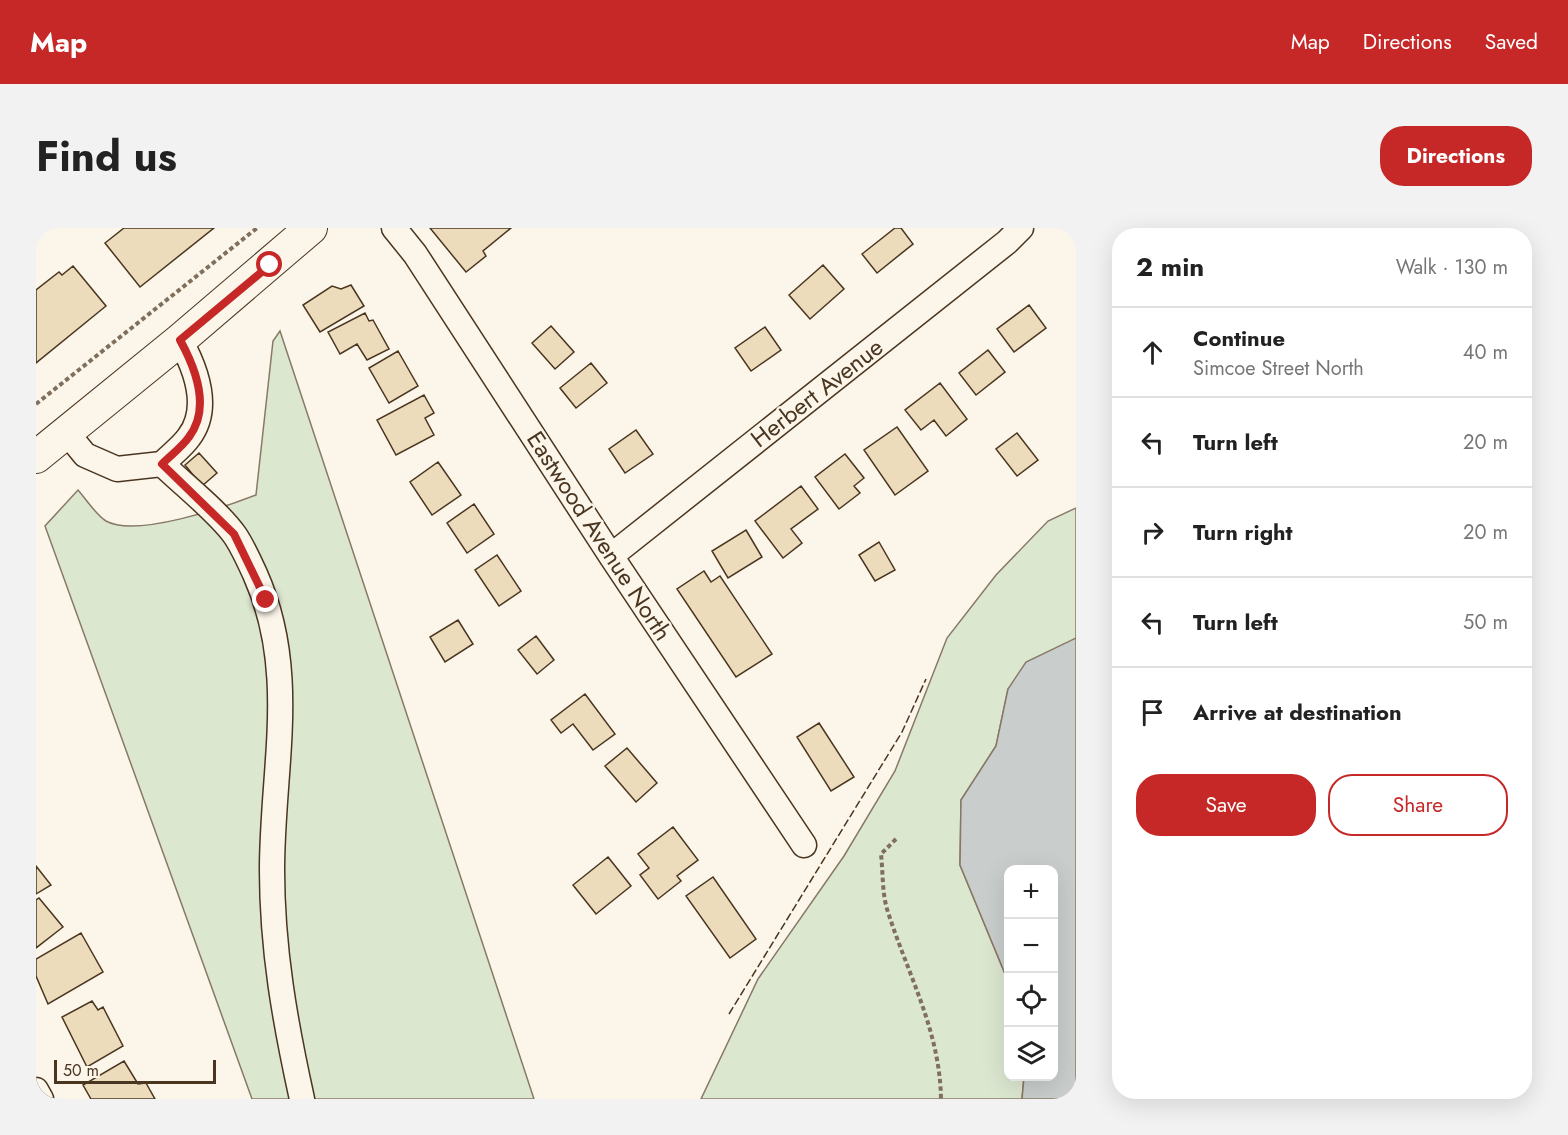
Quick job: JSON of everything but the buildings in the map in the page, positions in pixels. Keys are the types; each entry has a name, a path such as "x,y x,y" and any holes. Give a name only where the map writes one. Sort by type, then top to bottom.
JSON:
{"main road":[{"path":"36,457 180,340 311,228"}],"street":[{"name":"Eastwood Avenue North","path":"394,228 415,254 611,556 804,845"},
{"name":"Herbert Avenue","path":"611,556 1007,242 1021,228"},
{"path":"67,433 85,455 117,469 162,464 189,437 200,412 194,365 180,340"},
{"path":"162,464 234,534 266,600 276,637 282,708 272,867 273,932 283,1012 302,1099"},
{"path":"36,1090 41,1099"}],"path":[{"path":"36,404 257,228"},
{"path":"896,839 881,854 886,907 926,1013 937,1052 941,1099"}],"green space":[{"path":"280,331 534,1099 252,1099 45,526 78,490 106,521 138,526 181,519 256,495 273,341"},
{"path":"1076,508 1076,638 1008,689 996,746 961,800 960,865 1004,971 1004,1081 1024,1081 1022,1099 701,1099 758,979 844,856 895,771 947,638 996,575 1048,521"}],"shaded area":[{"path":"1076,638 1076,1099 1022,1099 1024,1081 1058,1081 1058,865 1004,865 1004,971 960,865 961,800 996,746 1008,689 1026,662"}],"fence":[{"path":"729,1014 902,732 926,679"}],"route":[{"path":"266,600 234,534 162,464 189,437 200,412 194,365 180,340 270,265"}]}
